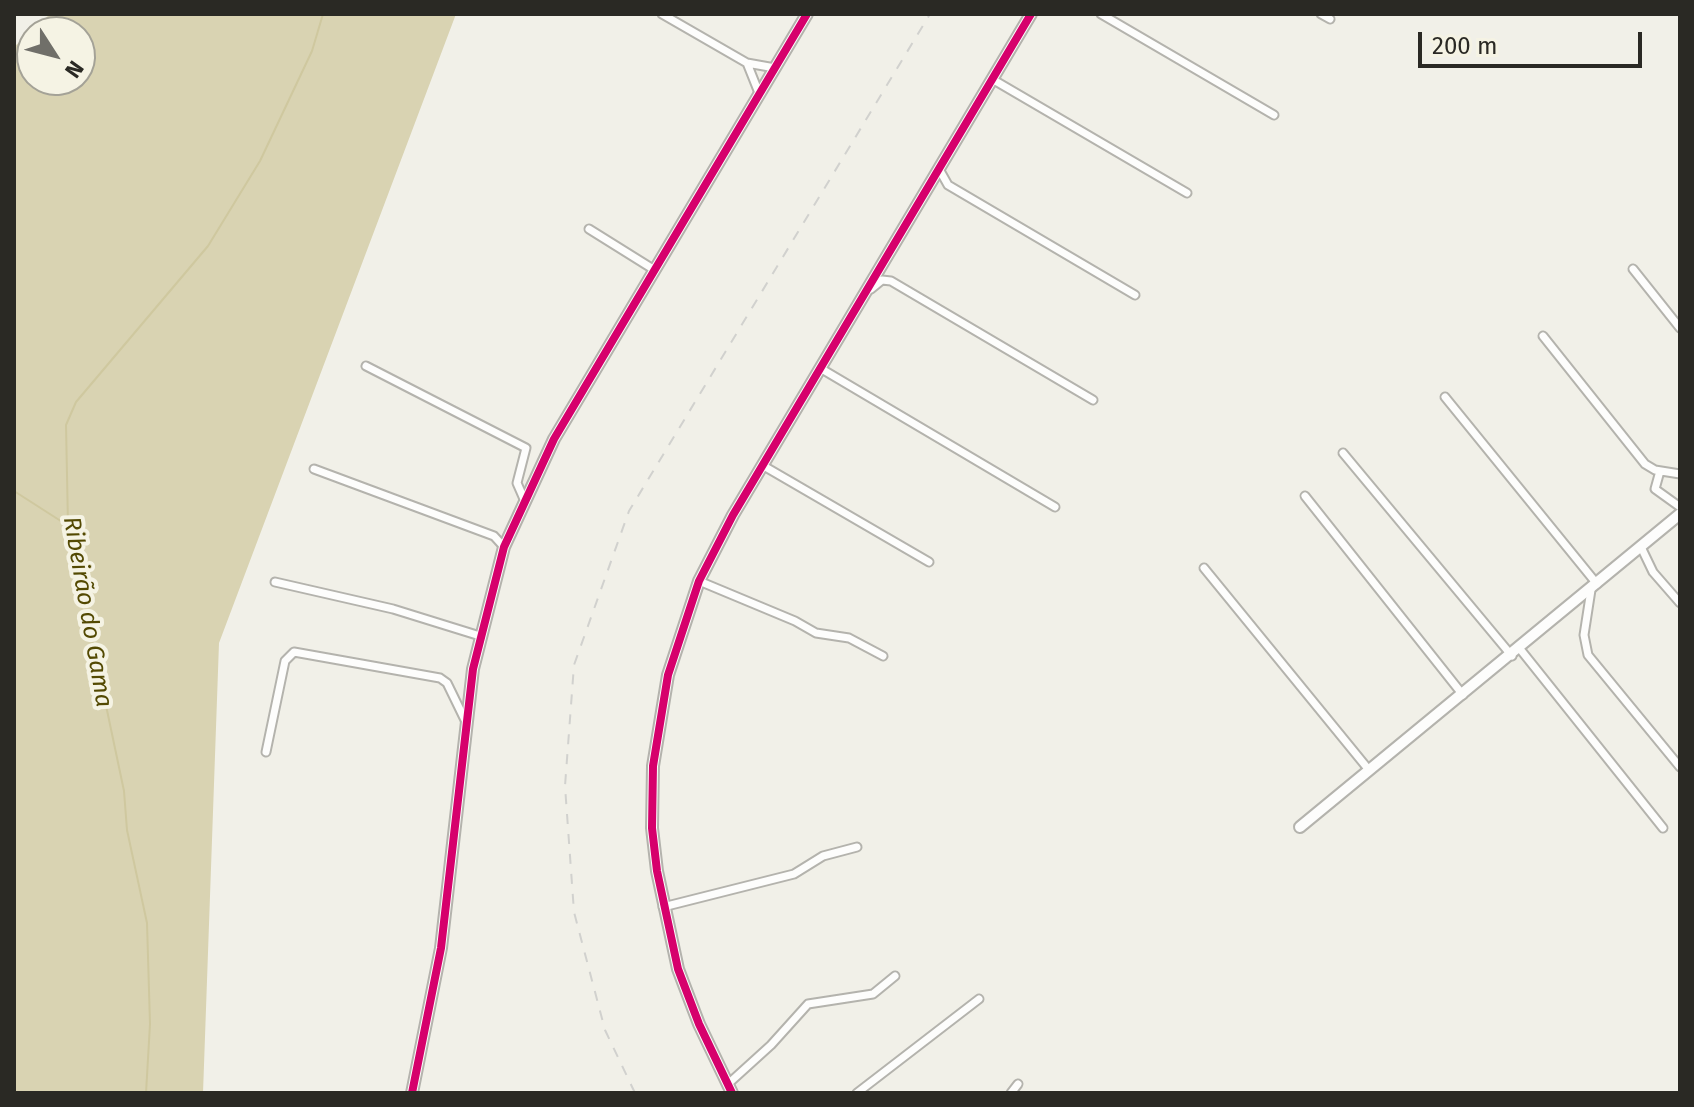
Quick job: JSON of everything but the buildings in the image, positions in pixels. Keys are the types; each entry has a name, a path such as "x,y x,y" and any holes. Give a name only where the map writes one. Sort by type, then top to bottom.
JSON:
{"street":[{"path":"662,14 747,63 775,68"},
{"path":"412,1093 441,948 466,722 480,636 504,547 554,439 807,14"},
{"path":"895,976 873,994 808,1004 730,1089 699,1024 678,969 663,907 652,828 653,766 668,675 699,581 762,465 1031,14"},
{"path":"1101,14 1274,115"},
{"path":"1321,14 1330,19"},
{"path":"747,63 759,93"},
{"path":"992,79 1187,193"},
{"path":"939,169 948,185 1135,295"},
{"path":"930,186 948,185"},
{"path":"589,229 653,269"},
{"path":"1633,269 1680,328"},
{"path":"865,295 879,281 891,281 1093,400"},
{"path":"1543,336 1645,464 1660,471 1680,474"},
{"path":"366,366 526,448 517,483 524,499"},
{"path":"820,368 1055,507"},
{"path":"1445,397 1594,587 1584,635 1588,655 1680,767"},
{"path":"1343,453 1516,652 1663,828"},
{"path":"762,465 929,562"},
{"path":"314,469 494,536 504,547"},
{"path":"1660,471 1655,489 1680,507"},
{"path":"1305,496 1463,695"},
{"path":"1300,827 1680,514"},
{"path":"494,536 510,531"},
{"path":"1641,547 1653,572 1680,603"},
{"path":"1204,568 1369,770"},
{"path":"699,581 795,621 816,633 849,638 883,656"},
{"path":"275,582 407,613 480,636"},
{"path":"266,752 285,661 294,652 440,678 447,683 466,722"},
{"path":"663,907 794,874 823,856 857,847"},
{"path":"857,1093 979,999"},
{"path":"1011,1093 1018,1084"}],"shaded area":[{"path":"50,14 456,14 219,643 203,1093 14,1093 14,47 16,45 16,96 96,96 96,16 48,16"}],"waterway":[{"name":"Ribeirão do Gama","path":"146,1093 150,1024 147,923 127,830 124,791 68,525 66,425 76,402 208,246 260,161 312,51 323,14"},
{"path":"14,491 67,525"}],"railway":[{"path":"635,1093 605,1030 574,912 565,786 574,665 629,511 930,14"}],"cycle path":[{"path":"412,1093 441,948 473,669 504,547 554,439 807,14"},
{"path":"732,1093 699,1024 678,969 657,871 652,828 653,766 668,675 699,581 733,515 1031,14"}]}
